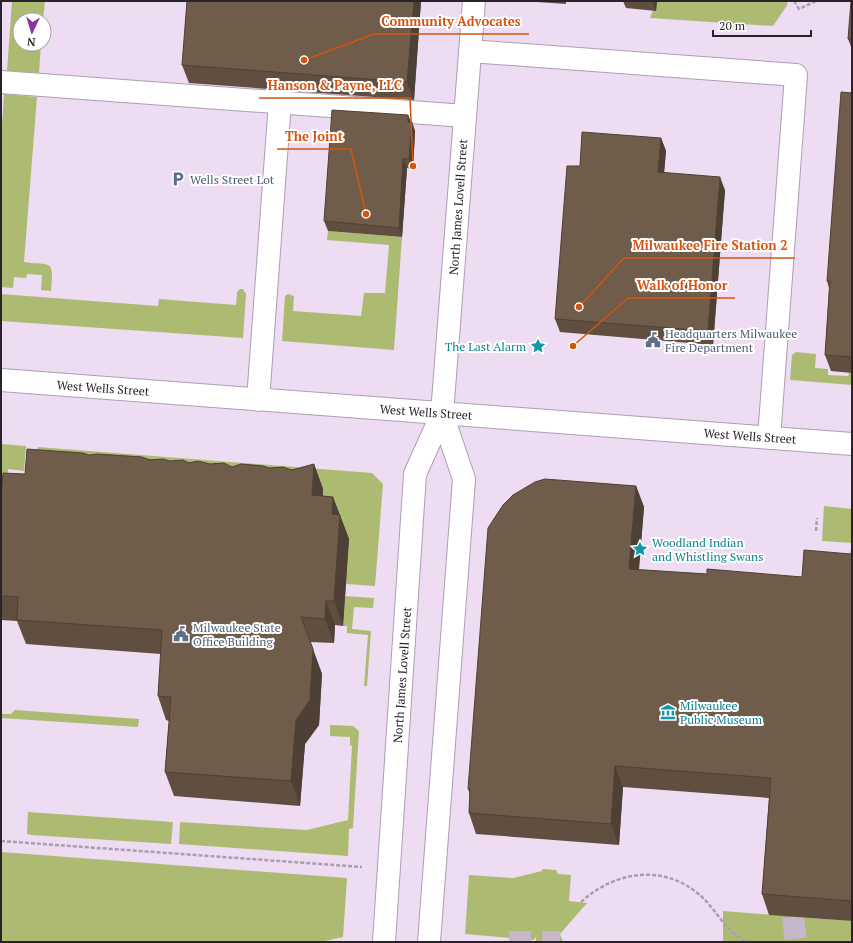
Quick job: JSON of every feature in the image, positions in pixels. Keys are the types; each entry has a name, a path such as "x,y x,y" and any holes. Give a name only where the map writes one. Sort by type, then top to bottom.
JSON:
{"street":[{"name":"North James Lovell Street","path":"384,942 415,474 442,414 474,1"},
{"path":"470,51 796,75 769,438"},
{"path":"1,82 465,116"},
{"path":"258,400 280,102"},
{"name":"West Wells Street","path":"1,380 852,444"},
{"name":"North James Lovell Street","path":"429,942 464,480 442,414"}],"path":[{"path":"794,1 800,9 816,1"},
{"path":"816,531 817,518"},
{"path":"1,841 366,867"},
{"path":"581,902 592,892 607,883 625,876 650,874 668,877 700,895 731,931 746,942"}],"green space":[{"path":"12,1 45,1 44,12 12,12 12,52 40,52 39,73 7,71"},
{"path":"657,1 786,1 788,4 773,26 650,18 653,10 656,10"},
{"path":"4,94 37,97 24,262 46,264 51,268 51,291 41,290 42,275 27,274 26,278 14,277 13,288 1,287 1,140"},
{"path":"328,231 402,237 394,350 282,341 285,296 288,294 294,296 293,311 361,316 364,293 385,293 389,245 327,240"},
{"path":"240,289 243,289 246,294 243,338 1,321 1,294 158,306 159,299 236,305 237,292"},
{"path":"796,352 816,354 815,368 828,369 828,375 848,376 849,373 852,373 852,385 790,380 792,355"},
{"path":"1,444 26,446 24,471 8,469 5,511 1,511"},
{"path":"38,447 372,473 383,484 375,586 346,584 349,539 35,477"},
{"path":"824,506 852,509 852,543 822,541"},
{"path":"345,596 374,598 373,608 354,607 352,629 371,631 367,686 364,686 368,635 347,633 347,626 343,626"},
{"path":"15,710 139,719 138,727 1,718 1,714 11,714"},
{"path":"330,725 353,726 359,731 353,828 349,829 348,856 179,844 180,822 307,830 348,820 352,746 350,745 350,737 330,736"},
{"path":"28,812 173,822 171,844 31,835 27,834"},
{"path":"1,852 347,878 343,937 321,942 1,942"},
{"path":"542,869 556,870 558,874 571,875 569,901 587,903 560,934 563,942 536,942 536,937 533,940 465,934 469,875 513,878 542,871"},
{"path":"723,911 852,921 852,942 723,942"}],"building":[{"path":"187,1 414,1 407,82 182,65"},
{"path":"851,1 852,39 848,39"},
{"path":"841,92 852,93 852,357 825,355 830,281 827,281"},
{"path":"332,110 408,115 408,122 412,122 409,159 403,159 399,228 324,221"},
{"path":"582,132 661,138 658,172 720,177 708,331 555,319 567,166 580,166"},
{"name":"Milwaukee State Office Building","path":"27,449 83,453 89,455 97,454 142,457 150,460 183,460 189,463 198,461 210,464 224,463 232,467 241,464 269,468 283,467 292,470 314,464 312,495 333,497 332,514 340,515 334,601 326,601 325,619 301,617 313,649 310,700 296,720 291,781 165,772 171,697 158,696 162,630 17,620 18,597 1,596 1,487 3,473 25,474"},
{"name":"Milwaukee Public Museum","path":"545,479 636,486 629,569 707,574 707,569 802,577 804,550 851,554 852,545 852,901 762,894 771,778 615,766 611,824 469,813 470,789 468,789 488,528 503,505 513,495 535,482"}],"tunnel":[{"path":"793,917 796,942"},
{"path":"509,942 560,942"}],"place":[{"name":"Community Advocates","path":"304,60"},
{"name":"Hanson & Payne, LLC","path":"413,166"},
{"name":"Wells Street Lot","path":"178,179"},
{"name":"The Joint","path":"366,214"},
{"name":"Milwaukee Fire Station 2","path":"579,307"},
{"name":"Headquarters Milwaukee Fire Department","path":"653,340"},
{"name":"The Last Alarm","path":"538,346"},
{"name":"Walk of Honor","path":"573,346"},
{"name":"Woodland Indian and Whistling Swans","path":"640,549"},
{"name":"Milwaukee State Office Building","path":"181,634"},
{"name":"Milwaukee Public Museum","path":"668,712"}]}
